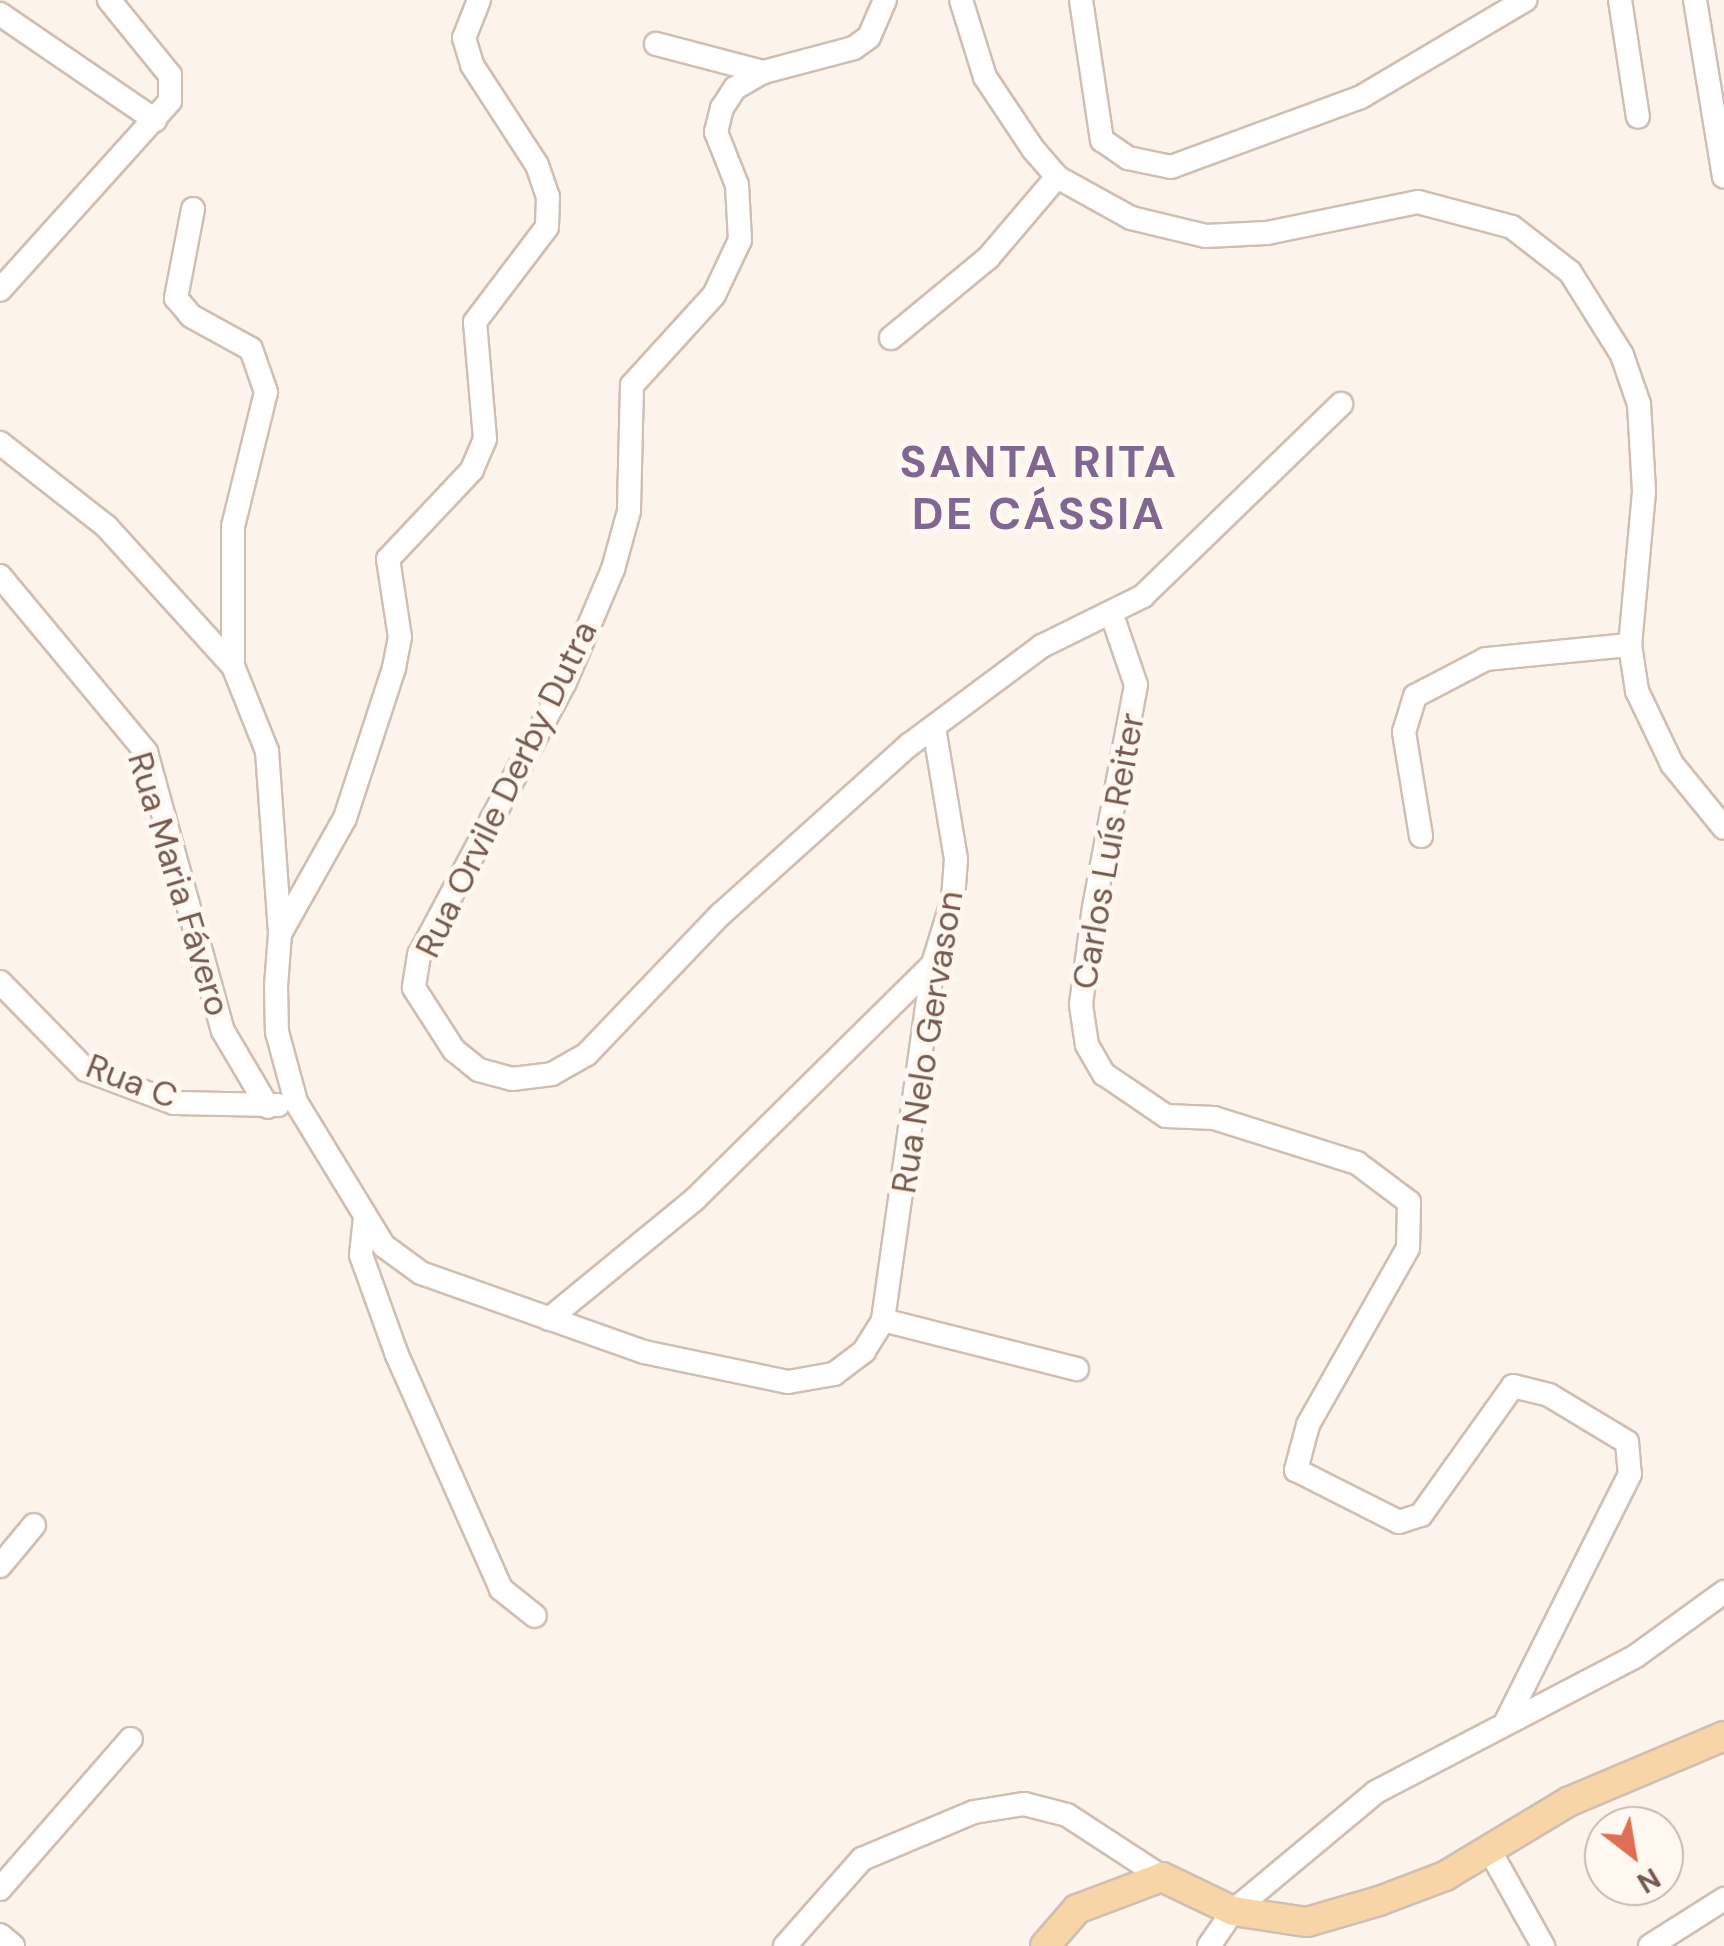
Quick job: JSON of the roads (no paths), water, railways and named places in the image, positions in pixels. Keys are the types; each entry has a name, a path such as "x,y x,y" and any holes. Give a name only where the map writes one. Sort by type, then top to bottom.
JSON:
{"main road":[{"path":"1045,1946 1076,1909 1162,1876 1234,1911 1306,1922 1445,1876 1568,1802 1724,1736"}],"street":[{"path":"0,290 170,100 170,75 109,0"},
{"path":"280,934 345,818 394,668 400,637 388,559 450,499 485,439 475,322 547,227 548,197 537,165 472,64 464,38 479,0"},
{"name":"Rua Orvile Derby Dutra","path":"885,0 869,36 854,48 763,72 735,88 716,132 737,185 740,240 714,295 632,384 623,542 565,682 419,956 414,988 426,1014 479,1070 512,1079 552,1074 597,1045 720,916 934,728 1042,646 1112,615 1170,574 1341,404"},
{"path":"960,0 985,77 1057,176 1130,218 1206,236 1268,233 1388,205 1446,206 1512,227 1570,272 1622,355 1639,404 1644,492 1630,645 1646,719 1724,828"},
{"path":"1081,0 1102,140 1128,158 1170,167 1361,96 1525,0"},
{"path":"1620,0 1638,118"},
{"path":"1694,0 1724,177"},
{"path":"0,14 155,120"},
{"path":"656,44 763,72"},
{"path":"891,338 988,258 1057,176"},
{"path":"193,209 176,298 191,316 250,349 266,392 233,526 233,666"},
{"path":"0,443 106,526 233,666 268,751 280,934 277,1032 296,1102 384,1246 420,1273 549,1320 694,1200 933,964"},
{"name":"Rua Maria Fávero","path":"0,576 146,752 223,1031 268,1107"},
{"name":"Carlos Luís Reiter","path":"1112,615 1136,685 1094,907 1081,1005 1087,1045 1131,1098 1166,1116 1214,1118 1357,1163 1409,1202 1408,1248 1308,1425 1296,1470 1399,1522 1421,1515 1513,1386 1549,1395 1627,1442 1630,1474 1506,1722"},
{"path":"1422,836 1404,732 1415,696 1486,660 1630,645"},
{"name":"Rua Nelo Gervason","path":"549,1320 644,1352 788,1382 834,1374 864,1351 883,1320 933,964 956,860 934,728"},
{"name":"Rua C","path":"0,982 86,1070 174,1103 268,1107 296,1102"},
{"path":"365,1217 361,1255 398,1355 500,1589 535,1616"},
{"path":"883,1320 1077,1369"},
{"path":"0,1566 34,1526"},
{"path":"1209,1946 1234,1911 1376,1792 1636,1656 1724,1592"},
{"path":"0,1890 131,1738"},
{"path":"785,1946 862,1859 974,1812 1024,1804 1066,1815 1162,1876"},
{"path":"1490,1850 1543,1946"},
{"path":"1650,1946 1724,1898"},
{"path":"0,1935 13,1946"}],"district":[{"name":"SANTA RITA DE CÁSSIA","path":"1039,488"}]}
